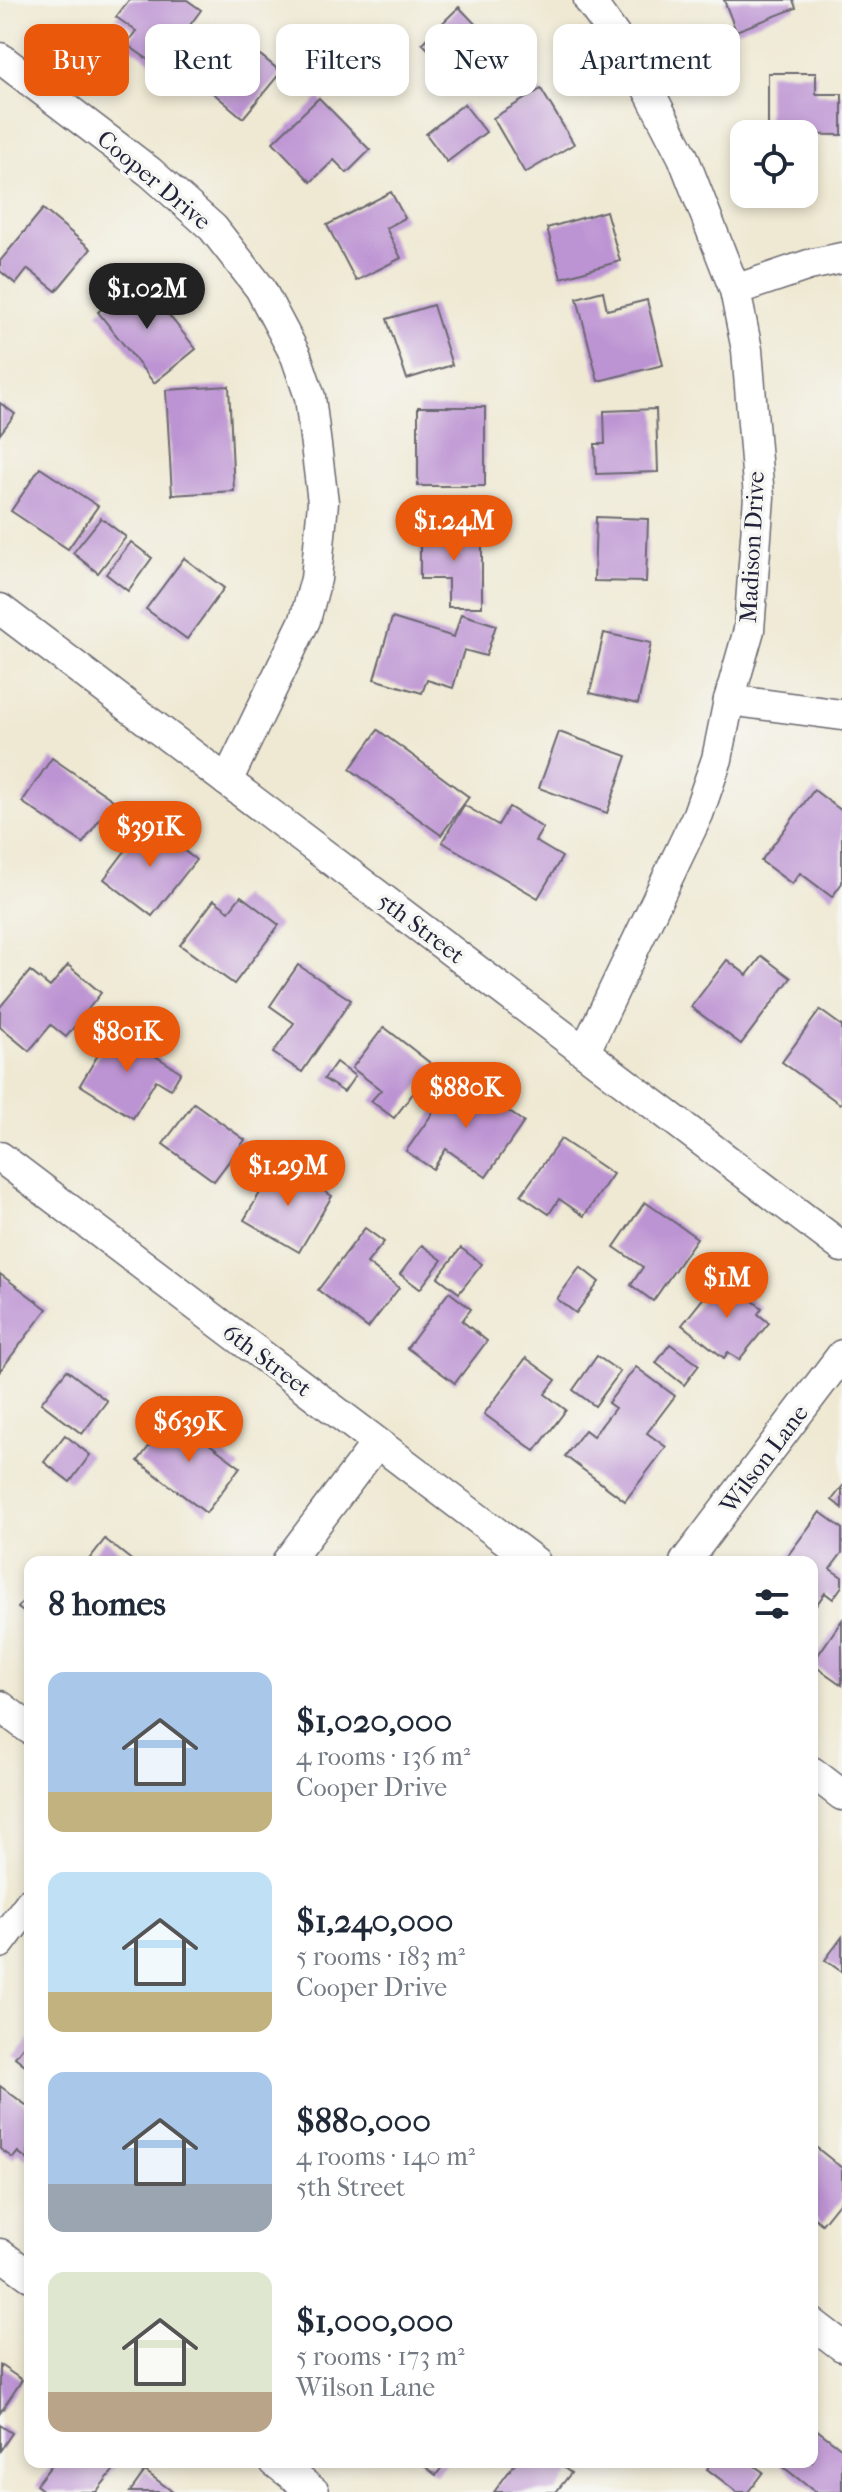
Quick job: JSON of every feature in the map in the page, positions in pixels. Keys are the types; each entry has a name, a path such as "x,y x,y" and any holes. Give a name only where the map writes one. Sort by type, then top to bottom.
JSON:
{"street":[{"name":"Madison Drive","path":"585,1051 698,814 717,759 729,700 749,630 759,497 747,350 735,290 683,157 635,64 589,0"},
{"name":"Cooper Drive","path":"0,58 150,172 213,228 260,288 296,356 310,397 323,502 316,579 305,620 227,781"},
{"path":"735,290 809,265 842,258"},
{"name":"5th Street","path":"0,609 842,1247"},
{"path":"729,700 842,715"},
{"name":"6th Street","path":"0,1157 527,1556"},
{"name":"Wilson Lane","path":"690,1556 842,1355"},
{"path":"292,1556 377,1443"},
{"path":"0,1706 24,1724"},
{"path":"818,1777 842,1795"},
{"path":"0,1943 24,1911"},
{"path":"0,2254 24,2272"},
{"path":"818,2328 842,2346"},
{"path":"283,2468 314,2492"}],"building":[{"path":"129,0 187,0 201,10 191,24 145,24 145,57 129,46 129,40 136,31 116,17"},
{"path":"724,0 793,0 796,8 740,29 740,24 733,24"},
{"path":"459,7 475,24 442,24"},
{"path":"260,55 276,68 276,78 243,118 217,96 260,96"},
{"path":"768,73 816,73 816,94 842,94 842,135 818,135 818,120 768,120"},
{"path":"541,89 574,144 525,173 493,118 529,96 537,96"},
{"path":"319,98 370,150 347,173 334,160 311,182 273,142"},
{"path":"464,104 486,132 447,162 426,134"},
{"path":"391,192 405,218 386,228 401,258 356,281 327,225"},
{"path":"43,209 91,249 56,291 28,269 16,284 0,271 0,261"},
{"path":"606,211 620,261 561,278 547,228"},
{"path":"140,279 196,349 154,383 98,312"},
{"path":"603,291 607,310 647,300 663,365 598,381 577,298"},
{"path":"433,305 452,365 407,379 387,319"},
{"path":"229,386 234,491 172,495 166,390"},
{"path":"0,403 15,414 0,434"},
{"path":"418,407 485,407 485,486 418,486"},
{"path":"656,409 658,472 596,474 595,444 605,444 604,411"},
{"path":"40,468 98,506 68,549 11,511"},
{"path":"596,517 648,519 646,582 594,581"},
{"path":"101,518 126,537 98,573 73,553"},
{"path":"420,529 482,529 482,607 448,607 448,579 420,579"},
{"path":"131,542 152,558 128,591 106,574"},
{"path":"184,558 224,588 187,639 146,609"},
{"path":"461,614 496,625 486,656 464,650 453,688 427,680 422,693 374,679 392,618 454,637"},
{"path":"604,633 651,643 638,704 590,693"},
{"path":"378,730 469,797 441,835 350,769"},
{"path":"559,732 627,756 607,813 539,788"},
{"path":"52,758 113,800 83,843 22,802"},
{"path":"814,790 842,811 842,883 832,897 800,873 792,884 761,861"},
{"path":"464,805 498,825 509,807 543,828 535,841 562,857 538,898 442,842"},
{"path":"147,822 196,860 152,916 104,879"},
{"path":"241,896 279,925 234,984 180,945 214,900 229,911"},
{"path":"762,956 791,978 741,1044 691,1007 727,960 747,975"},
{"path":"68,965 101,993 66,1037 51,1025 29,1051 0,1027 0,1007 30,971 50,987"},
{"path":"298,965 351,1000 302,1072 273,1053 294,1023 270,1006"},
{"path":"820,1010 842,1026 840,1104 782,1062"},
{"path":"384,1027 434,1066 394,1118 371,1101 381,1090 352,1068"},
{"path":"113,1030 181,1072 171,1089 156,1080 133,1118 80,1085"},
{"path":"336,1062 355,1076 344,1092 324,1079"},
{"path":"458,1077 524,1122 486,1177 446,1149 433,1169 406,1151"},
{"path":"194,1103 245,1140 214,1181 163,1144"},
{"path":"561,1139 613,1174 584,1216 559,1199 549,1214 521,1195"},
{"path":"277,1164 332,1196 299,1252 244,1220"},
{"path":"645,1202 697,1238 653,1301 631,1285 643,1267 614,1247"},
{"path":"365,1228 384,1242 367,1263 399,1288 368,1328 318,1290"},
{"path":"422,1245 442,1260 420,1289 400,1274"},
{"path":"461,1248 482,1264 459,1293 438,1277"},
{"path":"580,1267 599,1282 576,1313 557,1299"},
{"path":"0,1274 47,1309 0,1371"},
{"path":"721,1276 762,1308 758,1314 769,1323 739,1360 728,1352 724,1358 682,1325"},
{"path":"449,1292 471,1309 462,1321 487,1341 455,1383 407,1348"},
{"path":"670,1344 699,1365 684,1385 656,1363"},
{"path":"597,1356 620,1372 595,1406 573,1390"},
{"path":"526,1358 556,1380 545,1394 566,1410 535,1451 484,1414"},
{"path":"636,1367 675,1396 647,1433 666,1447 625,1501 565,1456 585,1430 593,1436 615,1408 608,1403"},
{"path":"67,1370 107,1401 82,1434 41,1403"},
{"path":"172,1416 240,1467 206,1513 138,1461"},
{"path":"65,1435 90,1455 70,1482 44,1462"},
{"path":"842,1487 842,1508 832,1500"},
{"path":"820,1512 842,1528 842,1553 830,1569 842,1577 842,1586 833,1599 825,1593 818,1603 818,1556 787,1556"},
{"path":"105,1539 126,1556 92,1556"},
{"path":"842,1620 842,1685 818,1668 818,1655"},
{"path":"842,1937 842,1972 825,1960"},
{"path":"24,2046 24,2064 15,2057"},
{"path":"0,2086 24,2104 24,2157 18,2152 13,2158 0,2149"},
{"path":"818,2149 842,2168 842,2199 822,2224 818,2221"},
{"path":"0,2365 22,2380 0,2413"},
{"path":"0,2425 12,2433 0,2451"},
{"path":"818,2431 842,2449 842,2492 815,2492 785,2468 818,2468"},
{"path":"49,2468 115,2468 96,2492 45,2492 36,2485"},
{"path":"427,2468 441,2468 436,2475"},
{"path":"512,2468 564,2468 571,2473 556,2492 494,2492"},
{"path":"757,2468 763,2472 748,2492 737,2492 707,2469"},
{"path":"145,2471 173,2492 130,2492"}]}
